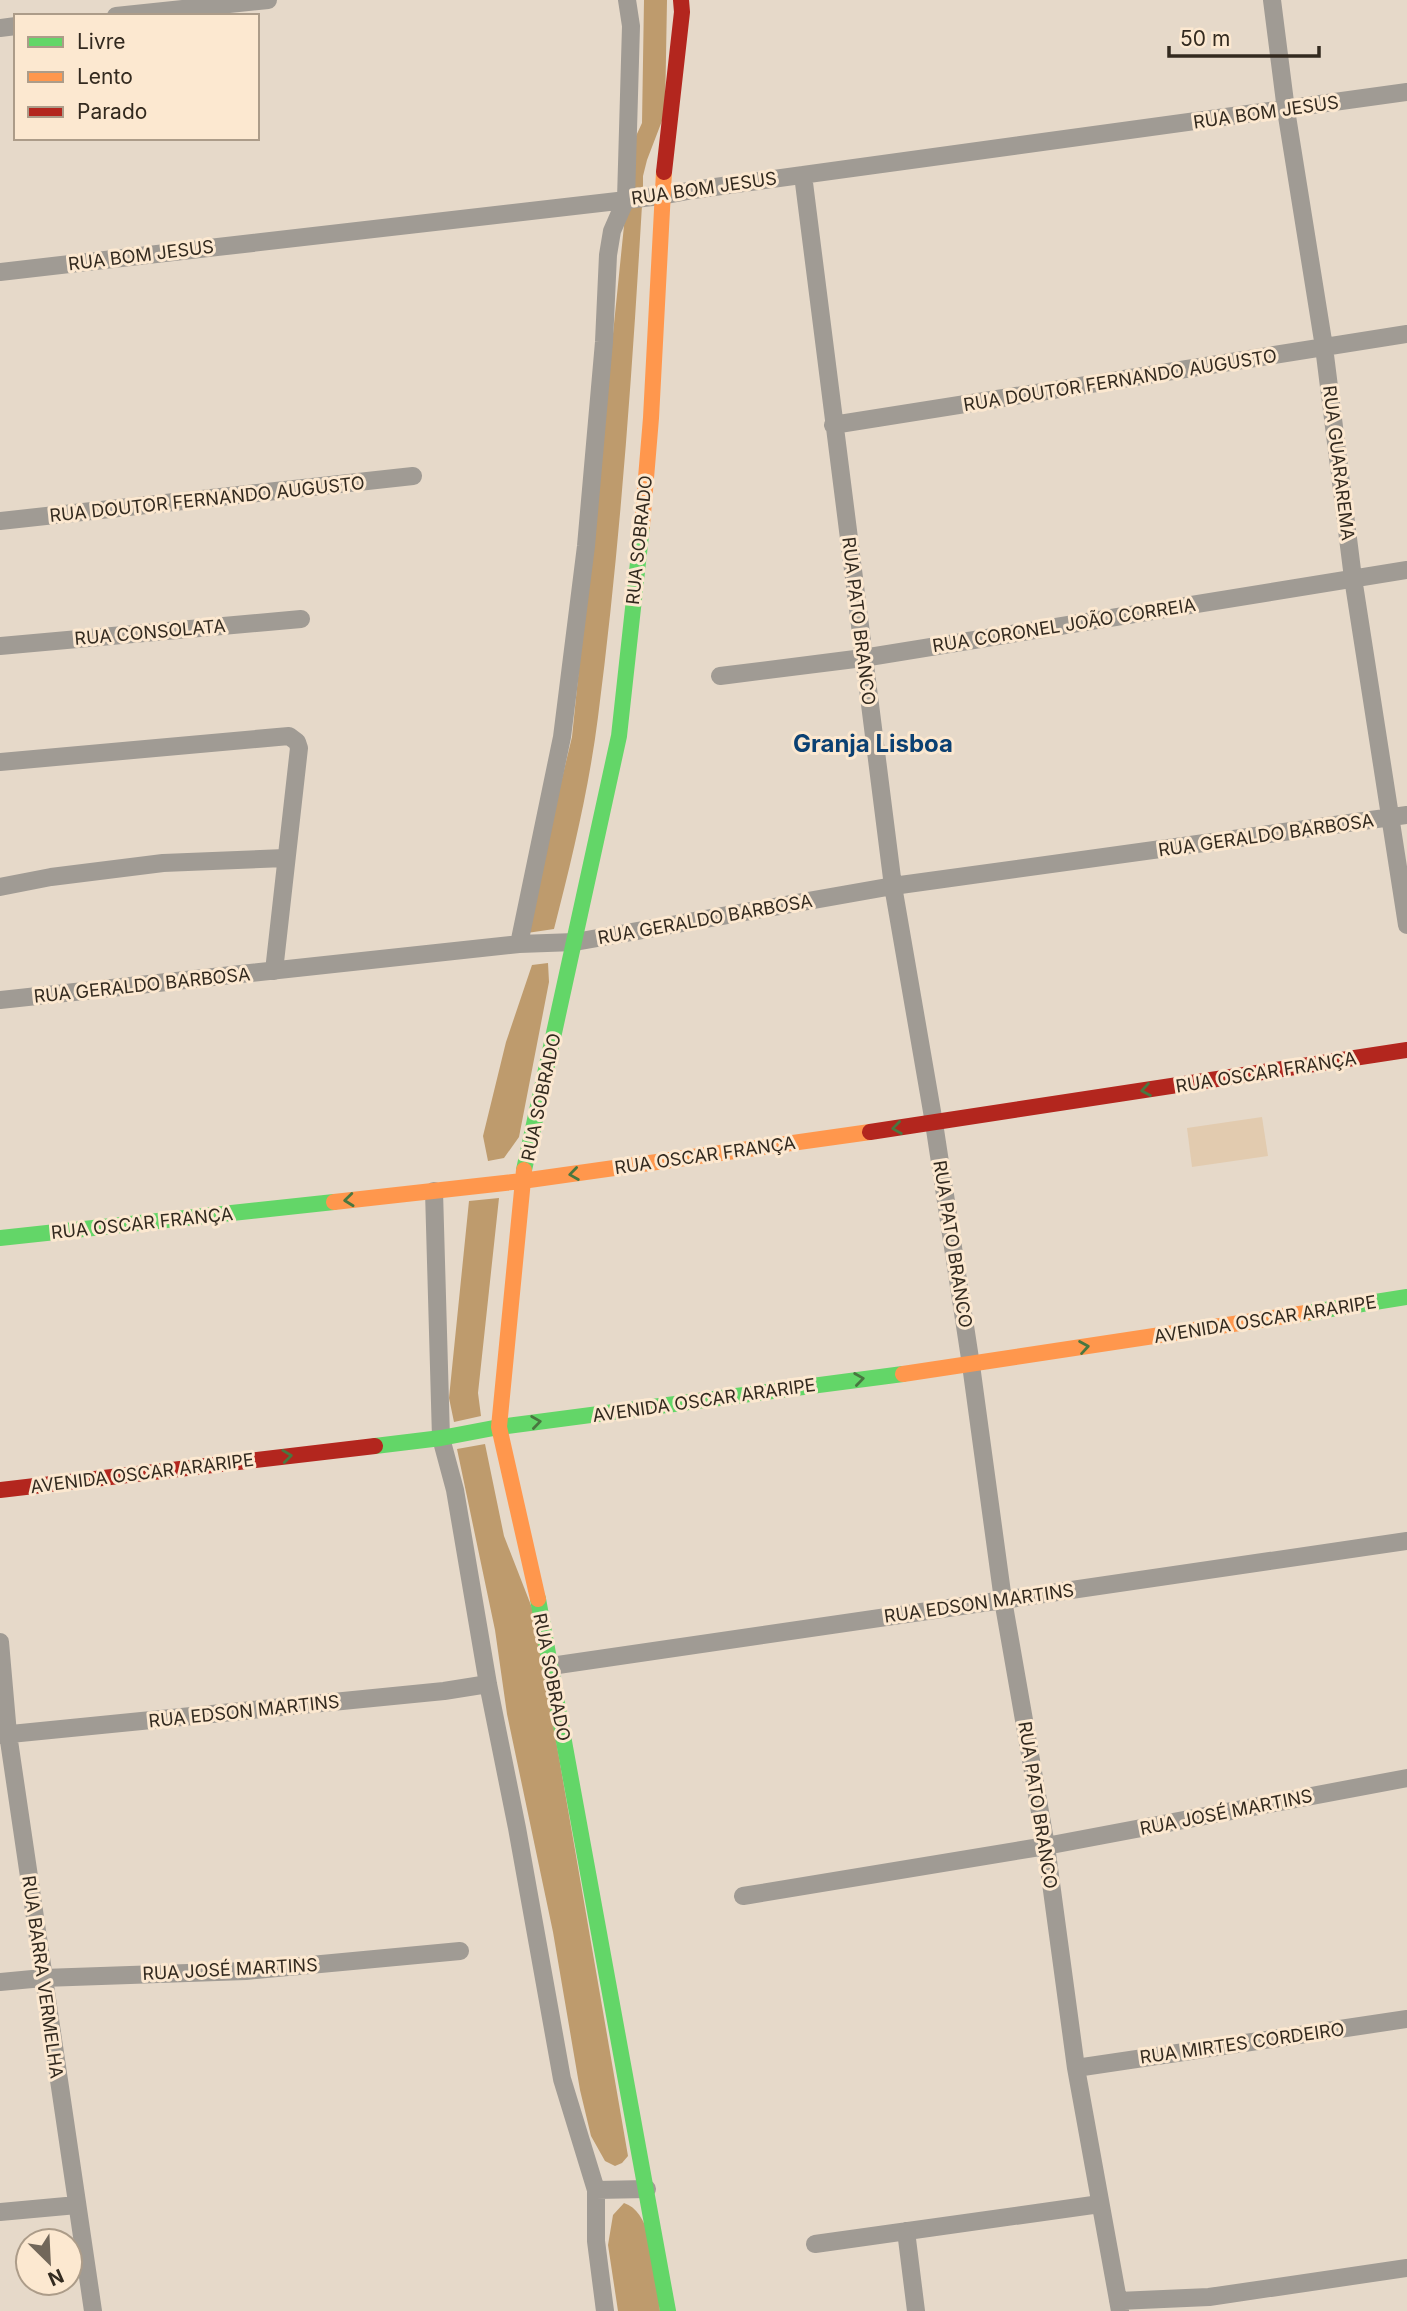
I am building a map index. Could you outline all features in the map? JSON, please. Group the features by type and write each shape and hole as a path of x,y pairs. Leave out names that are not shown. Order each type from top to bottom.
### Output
{"street":[{"path":"135,14 268,0"},
{"path":"520,944 562,737 586,546 604,342 608,255 612,231 626,199 631,26 627,0"},
{"name":"RUA SOBRADO","path":"668,2311 551,1666 529,1554 499,1427 522,1181 619,736 642,526 657,318 661,196 682,12 681,0"},
{"name":"RUA GUARAREMA","path":"1272,0 1286,110 1324,347 1353,578 1399,816 1407,925"},
{"name":"RUA BOM JESUS","path":"0,272 661,196 1407,92"},
{"name":"RUA PATO BRANCO","path":"803,175 893,886 934,1123 1003,1600 1046,1846 1076,2068 1119,2306"},
{"name":"RUA DOUTOR FERNANDO AUGUSTO","path":"833,425 1407,334"},
{"name":"RUA DOUTOR FERNANDO AUGUSTO","path":"0,521 413,476"},
{"name":"RUA CORONEL JOÃO CORREIA","path":"720,676 863,657 1407,570"},
{"name":"RUA CONSOLATA","path":"0,646 301,619"},
{"path":"0,762 289,736 297,742 299,748 274,971"},
{"name":"RUA GERALDO BARBOSA","path":"0,1000 520,944 575,942 893,886 1399,816"},
{"path":"0,887 51,877 163,863 285,858"},
{"name":"RUA OSCAR FRANÇA","path":"0,1238 522,1181 934,1123 1407,1050"},
{"path":"434,1191 441,1438 455,1490 488,1684 562,2079 596,2190 596,2241 605,2311"},
{"name":"AVENIDA OSCAR ARARIPE","path":"0,1490 441,1438 499,1427 971,1365 1407,1297"},
{"name":"RUA EDSON MARTINS","path":"551,1666 1407,1541"},
{"name":"RUA BARRA VERMELHA","path":"0,1642 4,1735 93,2311"},
{"name":"RUA EDSON MARTINS","path":"4,1735 488,1684"},
{"name":"RUA JOSÉ MARTINS","path":"743,1896 1046,1846 1407,1778"},
{"name":"RUA JOSÉ MARTINS","path":"0,1982 246,1971 460,1951"},
{"name":"RUA MIRTES CORDEIRO","path":"1076,2068 1407,2019"},
{"path":"596,2190 647,2189"},
{"path":"815,2244 1100,2204"},
{"path":"0,2212 77,2205"},
{"path":"906,2231 916,2311"},
{"path":"1119,2306 1209,2297 1407,2267"}],"shaded area":[{"path":"644,0 667,0 665,113 647,160 643,187 630,188 636,136 642,123"},
{"path":"642,205 619,525 606,653 590,770 554,929 527,933 530,910 572,737 626,206"},
{"path":"548,963 549,982 519,1137 504,1158 488,1161 483,1136 506,1042 532,965"},
{"path":"1262,1117 1268,1156 1192,1167 1187,1128"},
{"path":"499,1198 478,1393 481,1416 454,1422 449,1398 469,1201"},
{"path":"485,1444 504,1536 534,1613 628,2156 615,2166 605,2161 591,2136 580,2090 553,1932 507,1714 495,1630 457,1449"},
{"path":"624,2203 635,2209 648,2234 660,2311 618,2311 608,2245 613,2215"}],"traffic: fast":[{"path":"524,1170 619,736 642,526"},
{"path":"0,1238 334,1202"},
{"path":"1306,1313 1407,1297"},
{"path":"375,1446 903,1374"},
{"path":"538,1599 668,2311"}],"traffic: slow":[{"path":"642,526 651,418 664,172"},
{"path":"334,1202 522,1181 870,1132"},
{"path":"524,1170 499,1427 538,1599"},
{"path":"903,1374 1306,1313"}],"traffic: jam":[{"path":"664,172 682,12 681,0"},
{"path":"870,1132 1407,1050"},
{"path":"0,1490 375,1446"}],"district":[{"name":"Granja Lisboa","path":"873,743"}]}
